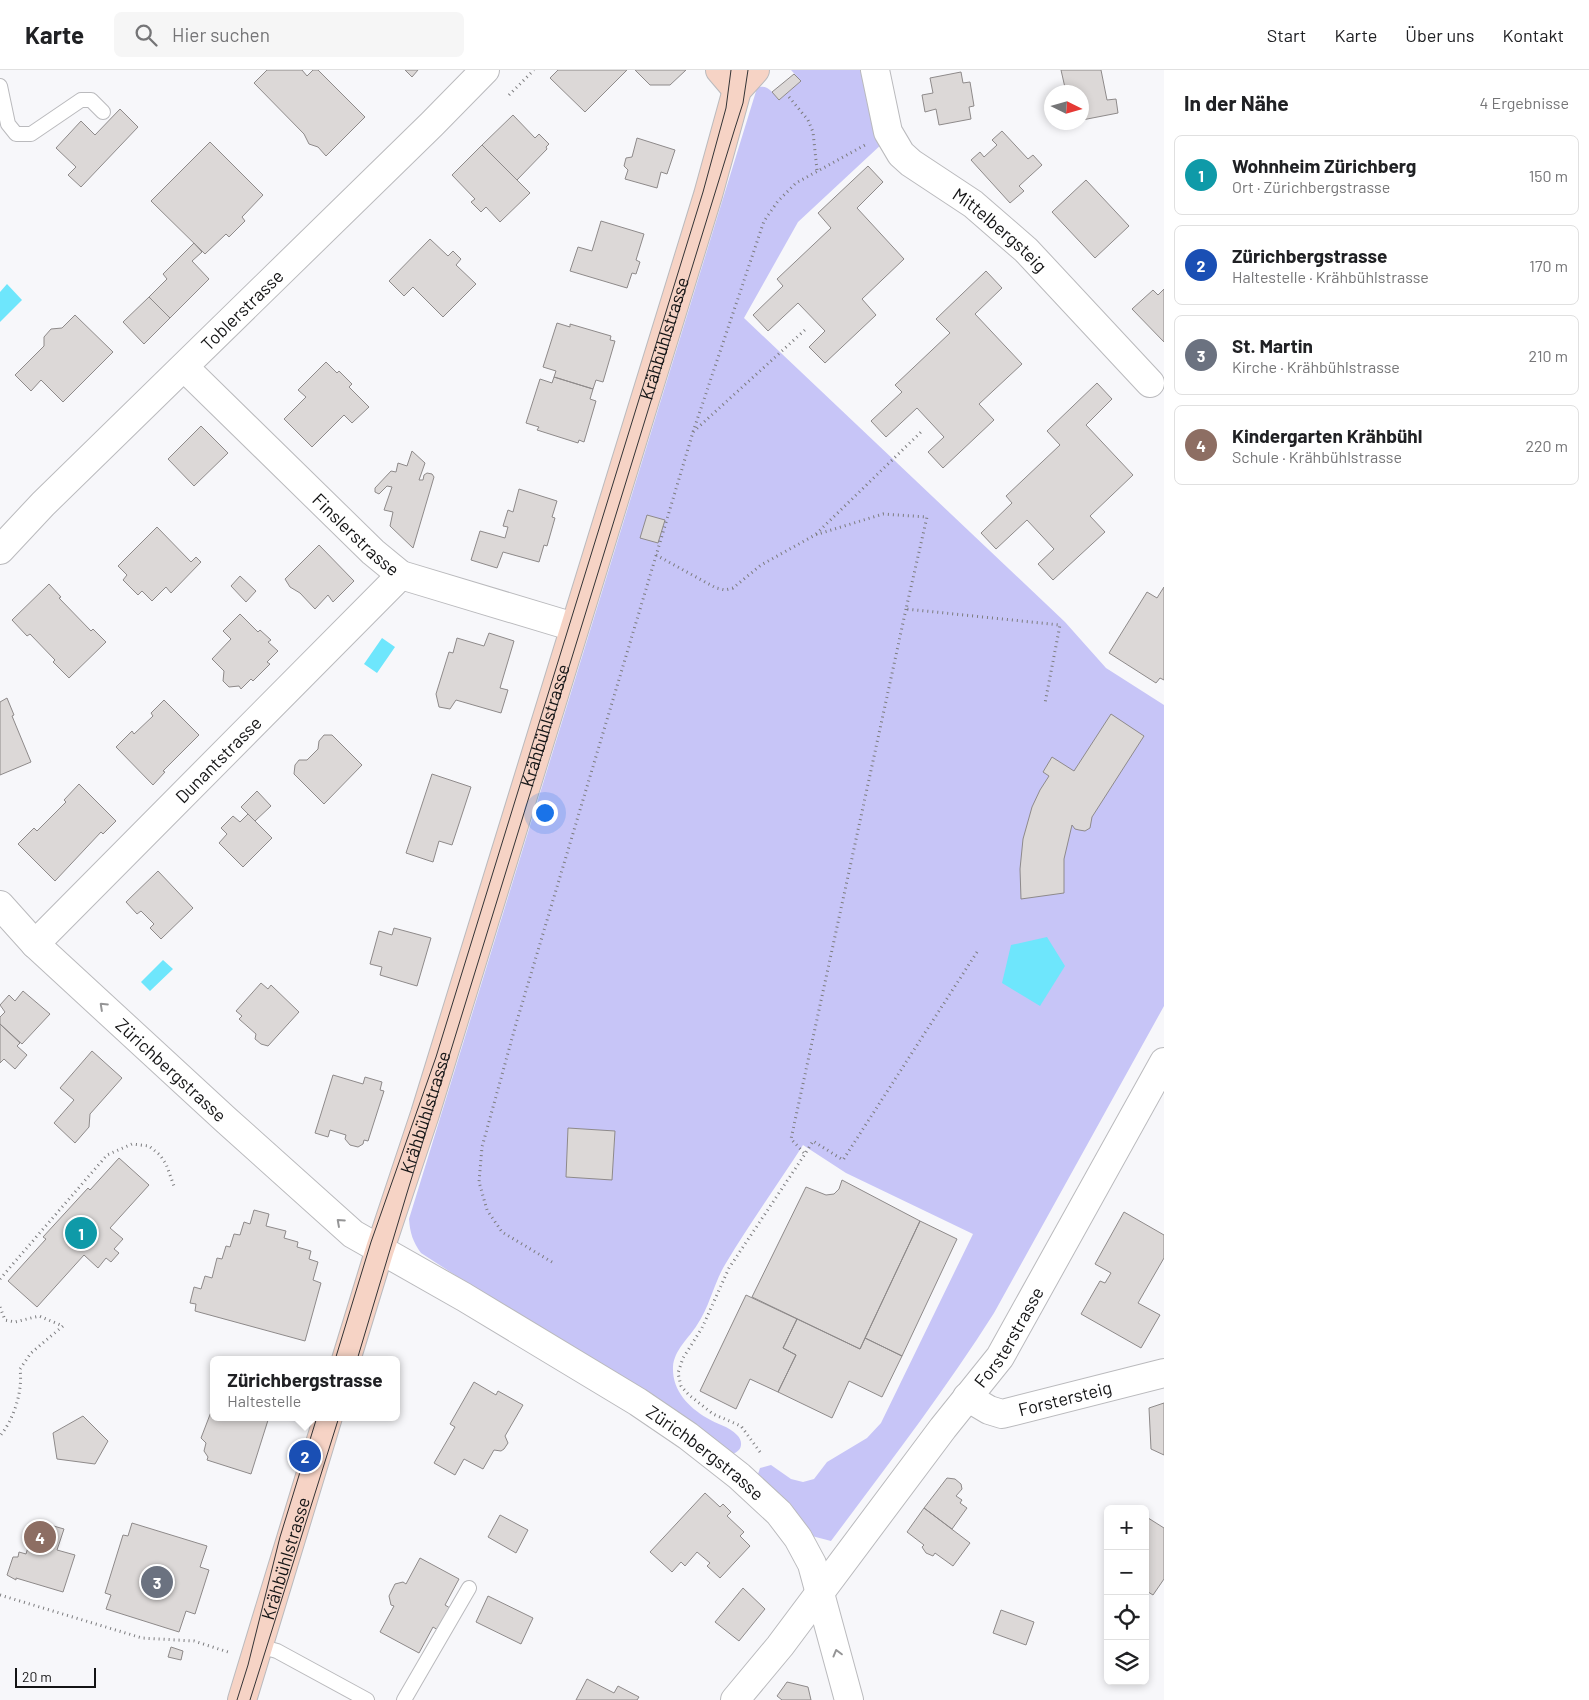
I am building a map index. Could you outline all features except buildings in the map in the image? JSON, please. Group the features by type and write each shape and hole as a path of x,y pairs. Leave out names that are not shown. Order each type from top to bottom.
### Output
{"street":[{"name":"Toblerstrasse","path":"0,550 43,504 485,70"},
{"path":"732,77 755,70"},
{"name":"Mittelbergsteig","path":"875,70 888,132 901,154 911,163 973,204 1026,250 1150,383"},
{"name":"Krähbühlstrasse","path":"347,1356 380,1248 425,1114 708,195 732,77"},
{"name":"Finslerstrasse","path":"184,366 373,552 401,575 574,627"},
{"name":"Dunantstrasse","path":"35,944 401,575"},
{"name":"Zürichbergstrasse","path":"0,905 35,944 353,1234 380,1248 638,1402 688,1436 739,1476 779,1513 804,1548 812,1564 821,1591 849,1700"},
{"name":"Forsterstrasse","path":"735,1700 780,1646 967,1397 1000,1357 1164,1062"},
{"name":"Forstersteig","path":"967,1397 989,1410 1002,1414 1164,1373"},
{"name":"Krähbühlstrasse","path":"242,1700 327,1421"}],"lane":[{"path":"0,86 8,124 16,134 31,134 81,100 91,100 104,112"},
{"path":"404,1700 469,1588"},
{"path":"259,1646 277,1651 367,1700"}],"path":[{"path":"509,95 534,70"},
{"path":"789,97 808,120 813,132 817,170"},
{"path":"552,1262 502,1232 487,1210 479,1182 482,1147 519,1015 693,432 764,220 778,201 796,183 817,170 869,144"},
{"path":"693,432 806,329"},
{"path":"815,535 922,431"},
{"path":"656,555 716,588 725,590 733,588 760,564 815,535 883,514 927,517 792,1139 805,1154"},
{"path":"906,610 1060,625 1045,703"},
{"path":"760,1452 741,1426 713,1414 689,1395 681,1386 678,1374 683,1358 702,1328 729,1268 813,1141 842,1160 977,952"},
{"path":"0,1279 107,1155 132,1144 148,1146 160,1155 166,1164 174,1186"},
{"path":"0,1307 5,1320 16,1322 39,1316 63,1326 32,1352 20,1369 22,1382 9,1426 0,1436"},
{"path":"0,1595 142,1638 194,1641 233,1654"}],"shaded area":[{"path":"791,70 867,70 884,142 798,222 744,318 1065,622 1106,668 1164,705 1164,1006 994,1313 935,1400 831,1541 808,1535 758,1480 760,1468 771,1465 791,1479 803,1482 814,1479 827,1462 867,1438 881,1423 973,1234 846,1173 803,1145 726,1263 701,1318 679,1350 674,1361 673,1375 682,1397 707,1418 730,1429 741,1441 740,1449 731,1454 421,1253 412,1237 409,1219 757,88 767,88 779,100 801,81"},
{"path":"7,284 22,300 0,322 0,292"},
{"path":"382,638 395,647 377,673 364,664"},
{"path":"1047,937 1065,966 1040,1006 1002,983 1011,945"},
{"path":"163,960 173,969 150,991 141,982"}],"tram line":[{"path":"336,1356 371,1242 436,1057 703,192 726,108 731,70"},
{"path":"358,1356 743,103 748,70"},
{"path":"237,1700 248,1665 280,1537 316,1421"},
{"path":"250,1700 338,1421"}],"place":[{"name":"Wohnheim Zürichberg","path":"81,1233"},
{"name":"Zürichbergstrasse","path":"305,1456"},
{"name":"Kindergarten Krähbühl","path":"40,1537"},
{"name":"St. Martin","path":"157,1582"}]}
